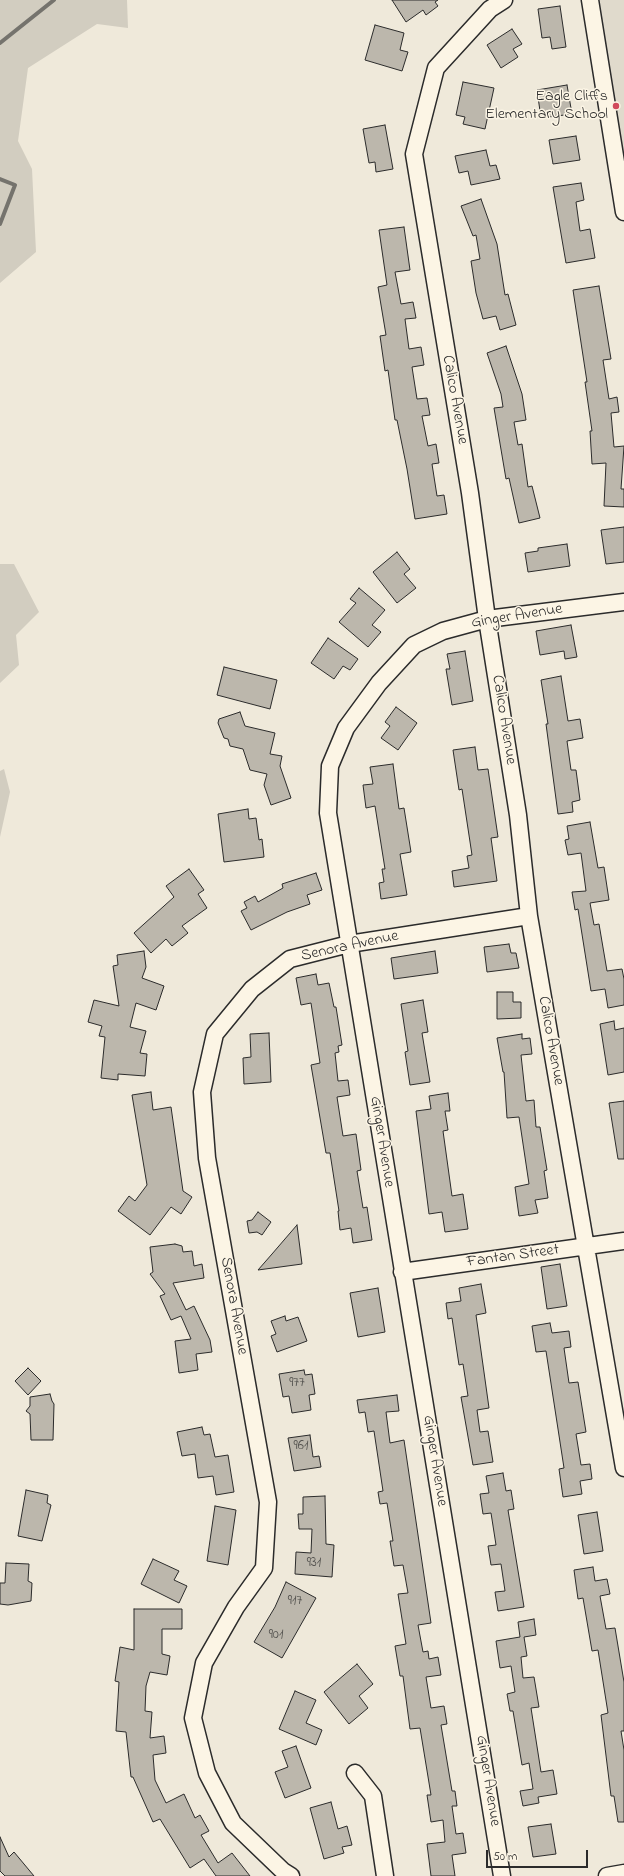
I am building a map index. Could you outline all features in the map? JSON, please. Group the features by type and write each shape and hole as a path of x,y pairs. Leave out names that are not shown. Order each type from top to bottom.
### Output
{"street":[{"name":"Calico Avenue","path":"504,0 490,9 436,68 414,154 470,493 486,619 518,815 530,916 624,1468"},
{"path":"590,0 624,212"},
{"name":"Ginger Avenue","path":"502,1876 328,813 330,766 346,728 379,683 414,645 443,631 486,619 624,602"},
{"name":"Senora Avenue","path":"291,1876 283,1871 233,1823 207,1773 193,1718 204,1663 236,1606 264,1568 268,1502 207,1158 202,1092 215,1034 252,989 290,960 349,944 530,916"},
{"name":"Fantan Street","path":"402,1272 587,1247 624,1240"},
{"path":"354,1773 373,1796 385,1876"},
{"path":"607,1876 624,1873"}],"shaded area":[{"path":"0,0 127,0 128,28 97,24 28,68 18,141 32,169 36,252 0,283"},
{"name":"Eagle Cliffs Elementary School","path":"590,0 624,0 624,213"},
{"path":"0,564 14,564 39,612 16,635 19,665 0,683"},
{"path":"4,769 10,792 0,837 0,771"}],"building":[{"path":"392,0 438,0 435,2 438,6 426,15 423,10 406,22"},
{"path":"560,6 566,47 552,49 550,37 542,38 538,9"},
{"path":"375,25 404,33 400,50 408,52 402,71 365,60"},
{"path":"512,29 522,44 513,49 518,57 501,68 487,45"},
{"path":"463,82 494,88 485,129 463,124 465,117 456,115"},
{"path":"567,85 572,114 541,118 537,90"},
{"path":"385,125 393,169 376,172 375,162 369,163 363,129"},
{"path":"576,136 580,160 553,164 549,140"},
{"path":"486,150 490,166 496,165 500,179 471,185 468,171 459,173 455,156"},
{"path":"581,183 584,200 576,202 580,231 590,229 595,258 566,263 553,187"},
{"path":"481,199 497,244 505,295 508,294 516,325 500,330 496,316 483,319 476,293 471,261 480,259 476,235 473,236 461,206"},
{"path":"404,227 410,270 395,272 401,304 413,302 416,318 405,319 409,349 421,347 424,365 412,367 417,399 427,398 430,415 422,416 428,446 436,444 439,463 432,464 437,496 444,495 447,514 415,519 407,469 397,420 395,420 388,370 385,371 380,336 386,335 378,287 387,285 379,230"},
{"path":"599,286 611,359 603,360 609,399 617,397 619,412 611,413 614,447 624,446 621,489 624,489 624,507 604,506 606,463 592,464 590,431 592,431 585,382 587,382 573,290"},
{"path":"506,346 522,394 526,420 514,422 518,445 522,444 528,487 532,486 540,518 519,523 509,478 506,479 494,408 503,407 501,394 487,353"},
{"path":"624,527 624,562 606,564 601,530"},
{"path":"567,544 570,566 528,572 525,553 538,551 538,548"},
{"path":"397,552 410,569 404,574 416,588 397,603 373,572"},
{"path":"359,588 385,610 372,625 381,632 368,647 339,622 356,603 350,599"},
{"path":"571,625 577,657 565,659 564,651 540,655 536,631"},
{"path":"328,638 358,659 350,670 343,666 334,679 311,663"},
{"path":"465,651 473,701 452,705 446,669 450,669 447,654"},
{"path":"224,667 277,680 270,709 217,695"},
{"path":"561,676 568,721 580,719 583,738 567,741 571,770 576,770 580,800 572,802 573,812 558,814 546,724 548,724 541,680"},
{"path":"396,707 417,723 398,750 381,738 390,726 385,722"},
{"path":"240,712 245,726 275,733 270,754 282,756 280,766 291,798 271,805 264,785 267,774 250,770 243,749 230,746 228,739 224,738 218,723 219,719"},
{"path":"475,747 478,770 488,769 498,837 491,838 497,881 454,887 452,871 469,868 467,856 472,855 462,789 459,790 453,750"},
{"path":"393,764 399,809 404,808 411,852 400,854 407,895 381,899 379,883 384,882 382,869 385,869 375,806 366,808 363,785 373,784 370,767"},
{"path":"248,809 249,819 256,818 259,840 262,839 264,857 224,862 218,814"},
{"path":"590,822 598,868 604,867 609,900 590,903 594,925 599,924 607,971 622,969 624,979 624,1005 608,1008 605,989 591,991 578,909 575,910 572,892 586,891 581,853 568,855 565,840 569,839 567,826"},
{"path":"189,869 204,890 198,894 207,908 182,926 188,933 172,946 166,939 151,953 134,933 174,897 166,886"},
{"path":"316,873 322,890 307,895 310,904 287,912 251,930 241,911 247,908 244,902 255,896 258,902 283,888 282,884"},
{"path":"509,944 511,953 516,953 519,968 487,972 484,947"},
{"path":"144,951 146,967 142,978 164,986 156,1010 136,1003 130,1027 146,1031 140,1053 147,1054 145,1076 118,1074 118,1080 101,1078 105,1037 99,1036 102,1026 88,1022 94,1000 119,1006 113,966 118,965 117,955"},
{"path":"435,951 438,973 394,979 391,958"},
{"path":"316,974 318,985 329,983 334,1007 336,1007 342,1045 338,1046 339,1052 335,1053 338,1081 348,1080 350,1095 337,1097 343,1136 356,1134 361,1170 357,1171 363,1208 367,1207 372,1240 353,1243 351,1228 340,1230 339,1211 330,1153 326,1153 311,1065 320,1063 311,1003 301,1005 296,978"},
{"path":"497,992 513,992 513,1002 521,1002 521,1018 497,1019"},
{"path":"423,1000 428,1032 422,1033 430,1082 410,1085 405,1052 408,1051 401,1004"},
{"path":"614,1021 615,1030 624,1028 624,1072 608,1075 600,1024"},
{"path":"269,1033 271,1082 244,1084 243,1058 251,1057 250,1034"},
{"path":"522,1034 522,1039 530,1038 532,1054 521,1055 526,1101 534,1100 536,1127 540,1127 547,1170 544,1171 548,1198 535,1200 538,1213 519,1216 515,1187 529,1184 519,1117 507,1118 504,1072 497,1038"},
{"path":"151,1092 153,1110 171,1107 183,1191 192,1197 181,1214 171,1207 150,1235 118,1211 129,1196 135,1201 147,1185 132,1095"},
{"path":"448,1093 450,1111 445,1111 448,1130 443,1131 452,1196 463,1194 468,1229 445,1232 442,1212 429,1214 416,1111 431,1109 429,1096"},
{"path":"624,1101 624,1159 618,1159 609,1103"},
{"path":"258,1212 271,1222 262,1235 257,1232 249,1233 247,1221 252,1220"},
{"path":"297,1225 302,1264 258,1270 272,1254"},
{"path":"175,1244 182,1246 183,1252 192,1251 194,1266 202,1264 204,1278 173,1283 186,1310 194,1306 210,1340 212,1352 196,1354 198,1370 179,1373 175,1341 191,1339 181,1316 171,1320 160,1296 165,1294 150,1274 153,1272 150,1247"},
{"path":"560,1264 567,1306 547,1309 541,1267"},
{"path":"481,1284 486,1313 476,1315 489,1408 477,1410 480,1432 488,1431 493,1462 473,1465 461,1397 468,1396 463,1364 459,1365 452,1318 448,1319 446,1303 461,1301 459,1288"},
{"path":"378,1288 385,1332 358,1337 350,1293"},
{"path":"285,1316 286,1321 298,1317 307,1341 277,1352 271,1336 276,1334 271,1321"},
{"path":"550,1323 552,1333 569,1331 571,1347 564,1348 569,1383 578,1382 586,1432 576,1434 581,1465 590,1464 592,1479 580,1481 582,1494 563,1497 559,1469 564,1468 546,1351 536,1352 532,1326"},
{"path":"28,1368 41,1381 28,1395 15,1381"},
{"path":"304,1370 305,1375 312,1374 315,1394 309,1395 311,1410 292,1413 289,1396 283,1397 279,1374"},
{"path":"50,1394 54,1404 53,1440 31,1440 30,1414 26,1411 30,1406 30,1397"},
{"path":"397,1395 399,1411 386,1412 390,1443 404,1440 431,1623 418,1625 423,1652 428,1651 429,1659 438,1657 441,1675 426,1677 431,1708 444,1706 447,1724 441,1725 452,1791 455,1791 457,1806 452,1806 456,1834 463,1833 466,1853 452,1855 455,1876 431,1876 427,1844 445,1842 443,1820 431,1822 427,1795 431,1795 420,1728 410,1729 403,1676 400,1676 395,1646 406,1644 398,1594 408,1593 403,1565 394,1566 390,1541 393,1541 387,1503 380,1504 378,1492 383,1491 374,1431 368,1432 365,1412 359,1413 357,1400"},
{"path":"202,1427 204,1435 210,1434 215,1457 228,1455 234,1492 216,1495 213,1476 198,1478 195,1454 182,1456 177,1432"},
{"path":"310,1435 313,1457 319,1456 321,1467 294,1471 288,1438"},
{"path":"503,1473 506,1491 511,1490 514,1509 508,1510 524,1607 498,1611 495,1592 505,1591 501,1564 491,1565 488,1546 496,1545 491,1513 483,1514 480,1494 489,1493 486,1476"},
{"path":"26,1490 48,1495 47,1503 51,1505 42,1541 18,1536"},
{"path":"325,1496 326,1544 334,1545 332,1577 295,1574 296,1552 311,1553 312,1529 299,1529 298,1514 303,1514 303,1497"},
{"path":"215,1506 236,1510 228,1565 207,1561"},
{"path":"597,1512 603,1551 584,1554 578,1515"},
{"path":"153,1559 179,1571 174,1580 187,1586 179,1603 141,1584"},
{"path":"6,1563 29,1564 28,1581 32,1583 31,1601 8,1605 0,1604 0,1583 5,1583"},
{"path":"593,1567 595,1581 607,1579 610,1594 600,1596 606,1629 615,1628 624,1682 624,1731 621,1731 624,1750 624,1822 618,1822 614,1796 611,1796 601,1715 608,1713 598,1650 592,1651 583,1598 578,1599 574,1570"},
{"path":"286,1582 316,1598 282,1658 254,1642 275,1607"},
{"path":"134,1609 182,1609 182,1629 162,1629 162,1654 170,1656 167,1675 150,1672 146,1686 145,1711 152,1712 150,1738 164,1736 166,1753 153,1755 155,1780 166,1803 184,1794 195,1818 200,1815 209,1831 201,1835 218,1863 232,1853 250,1876 216,1876 204,1859 190,1868 160,1819 153,1822 133,1777 131,1777 126,1732 116,1731 119,1682 115,1681 120,1647 134,1650"},
{"path":"534,1619 536,1635 524,1637 527,1656 521,1657 523,1678 534,1677 539,1707 531,1708 541,1772 553,1770 557,1794 538,1797 539,1803 523,1806 520,1791 533,1789 529,1763 522,1765 513,1711 510,1711 507,1694 515,1692 511,1666 500,1668 496,1641 520,1637 518,1622"},
{"path":"357,1664 373,1684 359,1696 368,1708 349,1724 324,1692"},
{"path":"295,1691 316,1700 306,1723 322,1730 316,1745 279,1729"},
{"path":"296,1746 311,1788 285,1798 275,1772 288,1767 282,1751"},
{"path":"331,1802 338,1829 347,1826 352,1845 342,1847 344,1853 324,1859 310,1808"},
{"path":"551,1824 556,1854 533,1857 528,1827"},
{"path":"0,1837 9,1857 14,1852 34,1876 5,1876 0,1871"}],"waterway":[{"path":"0,43 54,0"},
{"path":"0,179 15,185 0,224"}],"place":[{"name":"Eagle Cliffs Elementary School","path":"616,106"}]}
